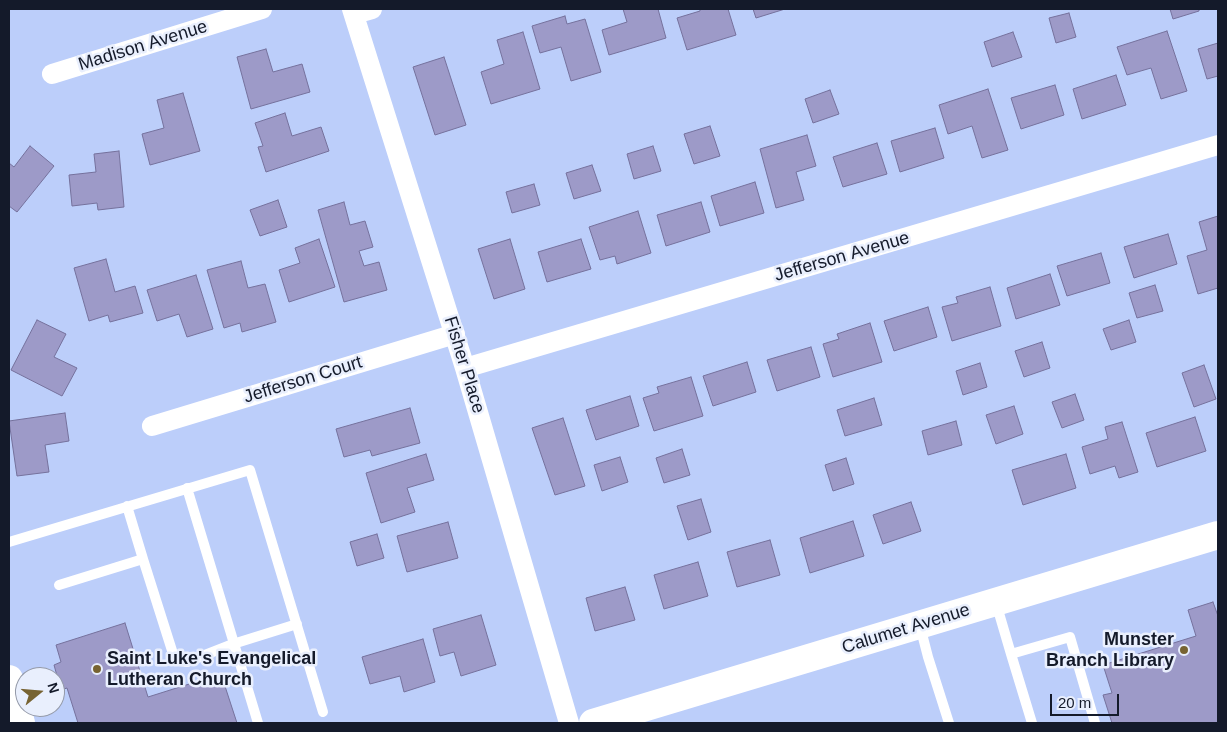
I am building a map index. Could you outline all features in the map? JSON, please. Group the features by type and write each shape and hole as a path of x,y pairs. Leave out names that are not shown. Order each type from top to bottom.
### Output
{"main road":[{"name":"Calumet Avenue","path":"593,723 1218,535"},
{"path":"9,679 21,723"}],"street":[{"name":"Madison Avenue","path":"52,74 262,9"},
{"name":"Fisher Place","path":"359,11 570,723"},
{"name":"Jefferson Avenue","path":"465,368 1218,145"},
{"name":"Jefferson Court","path":"152,426 455,334"}],"lane":[{"path":"9,542 250,470 323,712"},
{"path":"188,488 258,723"},
{"path":"128,506 175,660 187,662 233,644 297,624"},
{"path":"59,586 143,559"},
{"path":"995,602 1032,723"},
{"path":"919,625 949,723"},
{"path":"1011,654 1070,637 1095,723"}],"building":[{"path":"623,9 658,9 666,38 609,55 602,30 627,22"},
{"path":"700,9 728,9 736,35 687,50 677,18 700,11"},
{"path":"753,9 785,9 756,18"},
{"path":"1170,9 1199,9 1199,11 1173,19"},
{"path":"1069,13 1076,37 1056,43 1049,18"},
{"path":"565,16 567,24 585,19 601,72 571,81 561,47 540,53 532,26"},
{"path":"1167,31 1187,91 1161,99 1151,68 1127,75 1117,47"},
{"path":"523,32 540,89 491,104 481,72 504,64 497,40"},
{"path":"1013,32 1022,57 992,67 984,42"},
{"path":"1218,43 1218,76 1207,79 1198,49"},
{"path":"266,49 273,72 302,64 310,92 251,109 237,57"},
{"path":"444,57 466,125 435,135 413,67"},
{"path":"1116,75 1126,105 1082,119 1073,89"},
{"path":"1055,85 1064,115 1021,129 1011,98"},
{"path":"988,89 1008,150 982,158 972,126 948,134 939,105"},
{"path":"830,90 839,114 813,123 805,99"},
{"path":"183,93 200,151 150,165 142,134 164,128 157,100"},
{"path":"285,113 292,136 321,127 329,151 266,172 258,147 263,146 255,123"},
{"path":"710,126 720,156 694,164 684,134"},
{"path":"935,128 944,158 900,172 891,141"},
{"path":"807,135 816,166 796,172 804,200 776,208 760,149"},
{"path":"877,143 887,174 843,187 833,157"},
{"path":"30,146 54,166 17,212 9,206 9,163 14,167"},
{"path":"653,146 661,171 634,179 627,154"},
{"path":"119,151 124,207 98,210 97,203 72,206 69,175 96,172 94,154"},
{"path":"592,165 601,191 574,199 566,173"},
{"path":"755,182 764,213 720,226 711,196"},
{"path":"534,184 540,205 512,213 506,192"},
{"path":"278,200 287,227 260,236 250,210"},
{"path":"344,202 350,225 365,221 373,247 359,251 364,266 379,262 387,290 344,302 318,210"},
{"path":"701,202 710,232 666,246 657,215"},
{"path":"638,211 651,253 617,264 615,256 600,260 589,227"},
{"path":"1218,216 1218,288 1198,294 1187,256 1207,250 1199,222"},
{"path":"1168,234 1177,264 1134,278 1124,247"},
{"path":"319,239 335,287 289,302 279,270 300,263 295,248"},
{"path":"510,239 525,289 494,299 478,249"},
{"path":"581,239 591,269 547,282 538,252"},
{"path":"1101,253 1110,283 1067,296 1057,266"},
{"path":"106,259 115,292 135,286 143,313 110,322 108,315 89,321 74,268"},
{"path":"241,261 248,288 265,284 276,322 242,332 240,323 224,328 207,270"},
{"path":"1050,274 1060,305 1016,319 1007,288"},
{"path":"196,275 213,329 187,337 179,314 157,321 147,290"},
{"path":"1155,285 1163,311 1137,318 1129,293"},
{"path":"990,287 1001,326 952,341 942,307 958,303 956,297"},
{"path":"928,307 937,337 894,351 884,321"},
{"path":"37,320 66,334 54,357 77,368 62,396 11,370"},
{"path":"1129,320 1136,342 1111,350 1103,329"},
{"path":"870,323 882,362 833,377 823,344 839,339 837,334"},
{"path":"1042,342 1050,368 1024,377 1015,351"},
{"path":"811,347 820,377 777,391 767,360"},
{"path":"747,362 756,392 713,406 703,376"},
{"path":"980,363 987,387 963,395 956,371"},
{"path":"1204,365 1216,399 1194,407 1182,373"},
{"path":"691,377 703,416 654,431 643,398 659,393 657,387"},
{"path":"1075,394 1084,420 1062,428 1052,402"},
{"path":"630,396 639,426 596,440 586,410"},
{"path":"874,398 882,425 845,436 837,410"},
{"path":"1014,406 1023,434 996,444 986,415"},
{"path":"410,408 420,443 372,456 370,450 344,457 336,429"},
{"path":"65,413 69,441 45,445 49,472 17,476 9,421"},
{"path":"1195,417 1206,451 1157,467 1146,433"},
{"path":"563,418 585,486 555,495 532,428"},
{"path":"956,421 962,445 928,455 922,431"},
{"path":"1122,422 1138,472 1119,478 1115,466 1090,474 1082,447 1108,439 1105,427"},
{"path":"682,449 690,475 664,483 656,458"},
{"path":"426,454 434,480 407,488 415,512 381,523 366,473"},
{"path":"1066,454 1076,488 1023,505 1012,470"},
{"path":"620,457 628,482 602,491 594,465"},
{"path":"846,458 854,484 833,491 825,465"},
{"path":"701,499 711,532 688,540 677,506"},
{"path":"911,502 921,531 883,544 873,515"},
{"path":"853,521 864,556 810,573 800,538"},
{"path":"448,522 458,558 407,572 397,536"},
{"path":"377,534 384,558 357,566 350,542"},
{"path":"770,540 780,575 737,587 727,552"},
{"path":"698,562 708,596 664,609 654,575"},
{"path":"625,587 635,620 595,631 586,598"},
{"name":"Munster Branch Library","path":"1213,602 1218,616 1218,723 1112,723 1103,695 1112,693 1103,665 1196,636 1188,610"},
{"path":"481,615 496,665 461,676 454,652 440,656 433,629"},
{"name":"Saint Luke's Evangelical Lutheran Church","path":"125,623 148,697 221,674 237,723 78,723 67,688 65,689 65,667 55,667 54,665 61,662 56,645"},
{"path":"423,639 435,682 404,692 400,676 370,684 362,657"}],"place":[{"name":"Munster Branch Library","path":"1184,650"},
{"name":"Saint Luke's Evangelical Lutheran Church","path":"97,669"}]}
